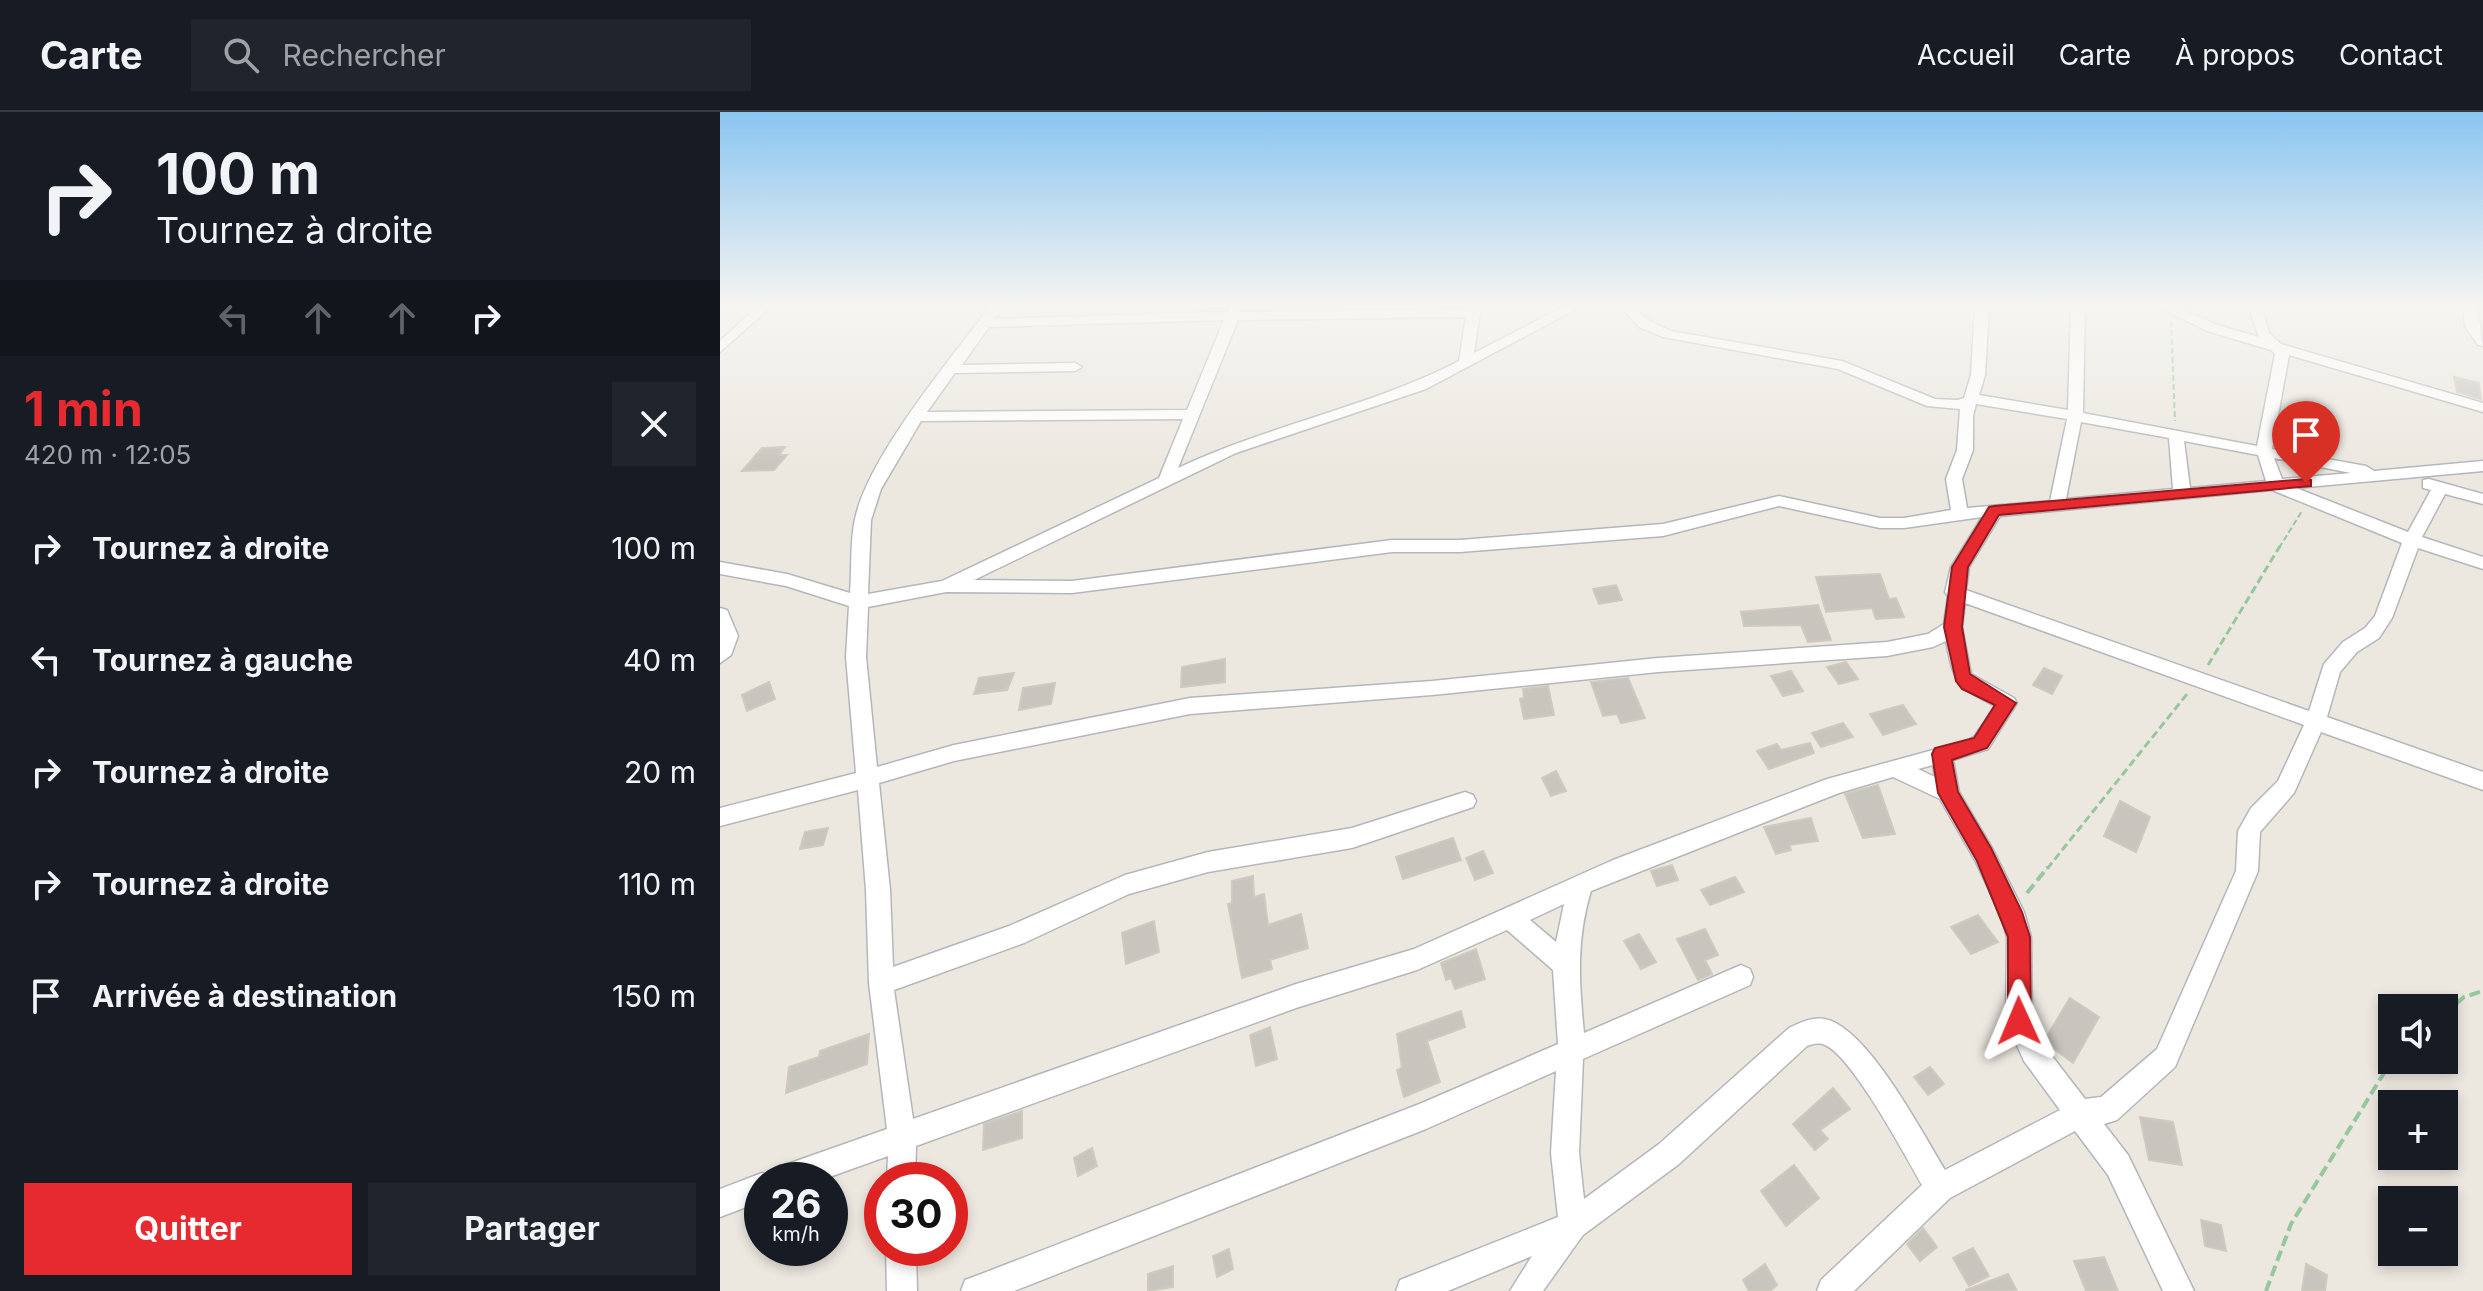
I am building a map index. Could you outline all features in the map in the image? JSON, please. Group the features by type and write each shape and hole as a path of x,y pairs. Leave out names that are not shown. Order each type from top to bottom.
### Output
{"street":[{"path":"901,1162 902,1136 881,983 878,890 856,657 863,520 873,489 916,417 958,360"},
{"path":"1165,482 1214,360"},
{"path":"946,586 1248,442 1322,421 1421,386 1470,360"},
{"path":"1814,360 1842,365 1932,403 1960,405 1972,399 2075,415 2393,475 2483,499"},
{"path":"1960,514 1954,479 1965,450 1965,416 1972,399 1979,360"},
{"path":"2057,505 2075,415 2076,360"},
{"path":"2283,360 2264,451 2276,486 2412,540 2483,563"},
{"path":"2327,360 2483,408"},
{"path":"951,369 1075,367"},
{"path":"916,417 1190,414"},
{"path":"2176,435 2182,494"},
{"path":"720,568 787,580 858,602 946,586 1072,587 1392,546 1460,546 1653,531 1779,501 1880,523 1904,523 1960,514 2483,466"},
{"path":"1832,1291 1940,1188 2081,1113 2107,1110 2166,1058 2247,871 2249,831 2259,815 2286,787 2316,721 2331,669 2350,647 2372,633 2383,618 2412,540 2441,487"},
{"path":"831,1162 1296,996 1417,959 1582,884 1835,785 1970,749 1981,743 2007,703 1969,684 1962,676 1953,627 1954,592 1960,567 1994,511"},
{"path":"1954,592 2483,781"},
{"path":"720,615 730,629 730,643 720,656"},
{"path":"720,817 954,753 1190,706 1432,688 1658,665 1887,649 1933,640 1953,627"},
{"path":"1942,754 1948,793 2012,912 2019,937 2019,1021 2033,1052 2118,1165 2179,1291"},
{"path":"1897,769 1948,793"},
{"path":"881,983 1015,935 1125,885 1208,862 1352,838 1465,801"},
{"path":"1525,1291 1573,1225 1565,1153 1570,1053 1565,965 1572,915 1582,884"},
{"path":"1509,917 1565,965"},
{"path":"976,1291 1412,1121 1741,977"},
{"path":"1411,1291 1573,1225 1669,1154 1798,1037 1814,1031 1831,1032 1854,1051 1940,1188"},
{"path":"720,1203 744,1194"},
{"path":"901,1266 902,1291"}],"path":[{"path":"2170,360 2176,435"},
{"path":"2012,912 2200,679 2309,499"},
{"path":"2458,1002 2483,991"},
{"path":"2266,1291 2291,1224 2383,1074"}],"building":[{"path":"2454,377 2479,383 2481,399 2457,392"},
{"path":"785,447 779,455 787,455 774,470 742,471 762,448"},
{"path":"1880,574 1889,599 1896,598 1904,617 1876,619 1872,608 1826,612 1816,577"},
{"path":"1616,585 1622,600 1599,604 1593,589"},
{"path":"1818,605 1831,640 1808,642 1801,625 1744,626 1741,612"},
{"path":"1225,659 1225,682 1181,687 1182,667"},
{"path":"1846,662 1858,679 1839,684 1827,667"},
{"path":"2044,668 2062,676 2052,694 2033,685"},
{"path":"1791,671 1803,691 1783,696 1771,676"},
{"path":"1014,673 1007,690 974,694 979,678"},
{"path":"1628,678 1645,718 1621,723 1617,714 1603,716 1591,682"},
{"path":"769,682 775,699 747,711 742,695"},
{"path":"1055,683 1051,704 1019,710 1023,688"},
{"path":"1548,686 1554,715 1524,719 1520,699 1524,698 1523,689"},
{"path":"1903,705 1916,724 1883,735 1870,714"},
{"path":"1843,723 1853,737 1821,747 1812,733"},
{"path":"1810,743 1814,753 1769,769 1757,751 1777,744 1781,750"},
{"path":"1556,771 1566,791 1551,796 1542,778"},
{"path":"1878,785 1895,834 1863,838 1845,794"},
{"path":"2120,801 2150,817 2136,852 2104,836"},
{"path":"1811,818 1818,841 1789,845 1791,850 1776,854 1764,827"},
{"path":"828,828 823,845 800,849 805,832"},
{"path":"1453,838 1461,860 1403,879 1396,857"},
{"path":"1483,851 1493,873 1475,880 1466,858"},
{"path":"1672,865 1678,880 1657,886 1651,871"},
{"path":"1253,876 1254,897 1264,894 1268,925 1301,914 1308,948 1270,960 1272,969 1242,978 1228,904 1232,903 1232,881"},
{"path":"1735,877 1744,892 1710,905 1701,890"},
{"path":"1978,915 1998,942 1971,954 1951,927"},
{"path":"1154,921 1159,952 1126,964 1122,933"},
{"path":"1705,929 1718,955 1705,960 1712,974 1698,980 1677,939"},
{"path":"1639,934 1656,962 1641,969 1624,941"},
{"path":"1476,949 1485,979 1455,989 1451,978 1446,980 1441,963"},
{"path":"2070,998 2099,1017 2073,1063 2044,1041"},
{"path":"1461,1011 1465,1027 1427,1041 1440,1082 1404,1097 1397,1070 1402,1068 1397,1034"},
{"path":"1270,1027 1277,1059 1256,1066 1250,1035"},
{"path":"869,1034 867,1064 786,1093 789,1067 819,1057 820,1051"},
{"path":"1930,1067 1944,1084 1928,1095 1914,1077"},
{"path":"1833,1088 1850,1109 1820,1130 1828,1139 1815,1150 1793,1124"},
{"path":"1022,1111 1022,1138 983,1150 984,1124"},
{"path":"2140,1117 2173,1122 2182,1165 2149,1160"},
{"path":"1092,1148 1097,1166 1078,1176 1074,1158"},
{"path":"1794,1165 1819,1198 1786,1226 1761,1191"},
{"path":"2201,1220 2221,1225 2226,1251 2205,1246"},
{"path":"1923,1228 1937,1247 1920,1261 1907,1244"},
{"path":"1973,1248 1989,1276 1969,1286 1953,1258"},
{"path":"1229,1249 1233,1269 1217,1277 1213,1256"},
{"path":"2104,1257 2118,1291 2086,1291 2074,1261"},
{"path":"1765,1264 1777,1285 1770,1291 1749,1291 1743,1280"},
{"path":"2306,1264 2327,1275 2325,1291 2302,1291"},
{"path":"1173,1266 1173,1287 1148,1291 1148,1274"},
{"path":"2008,1274 2017,1291 1966,1291 1966,1290"}],"route":[{"path":"2019,1021 2019,937 2012,912 1948,793 1942,754 1970,749 1981,743 2007,703 1969,684 1962,676 1953,627 1954,592 1960,567 1994,511 2306,483"}]}
